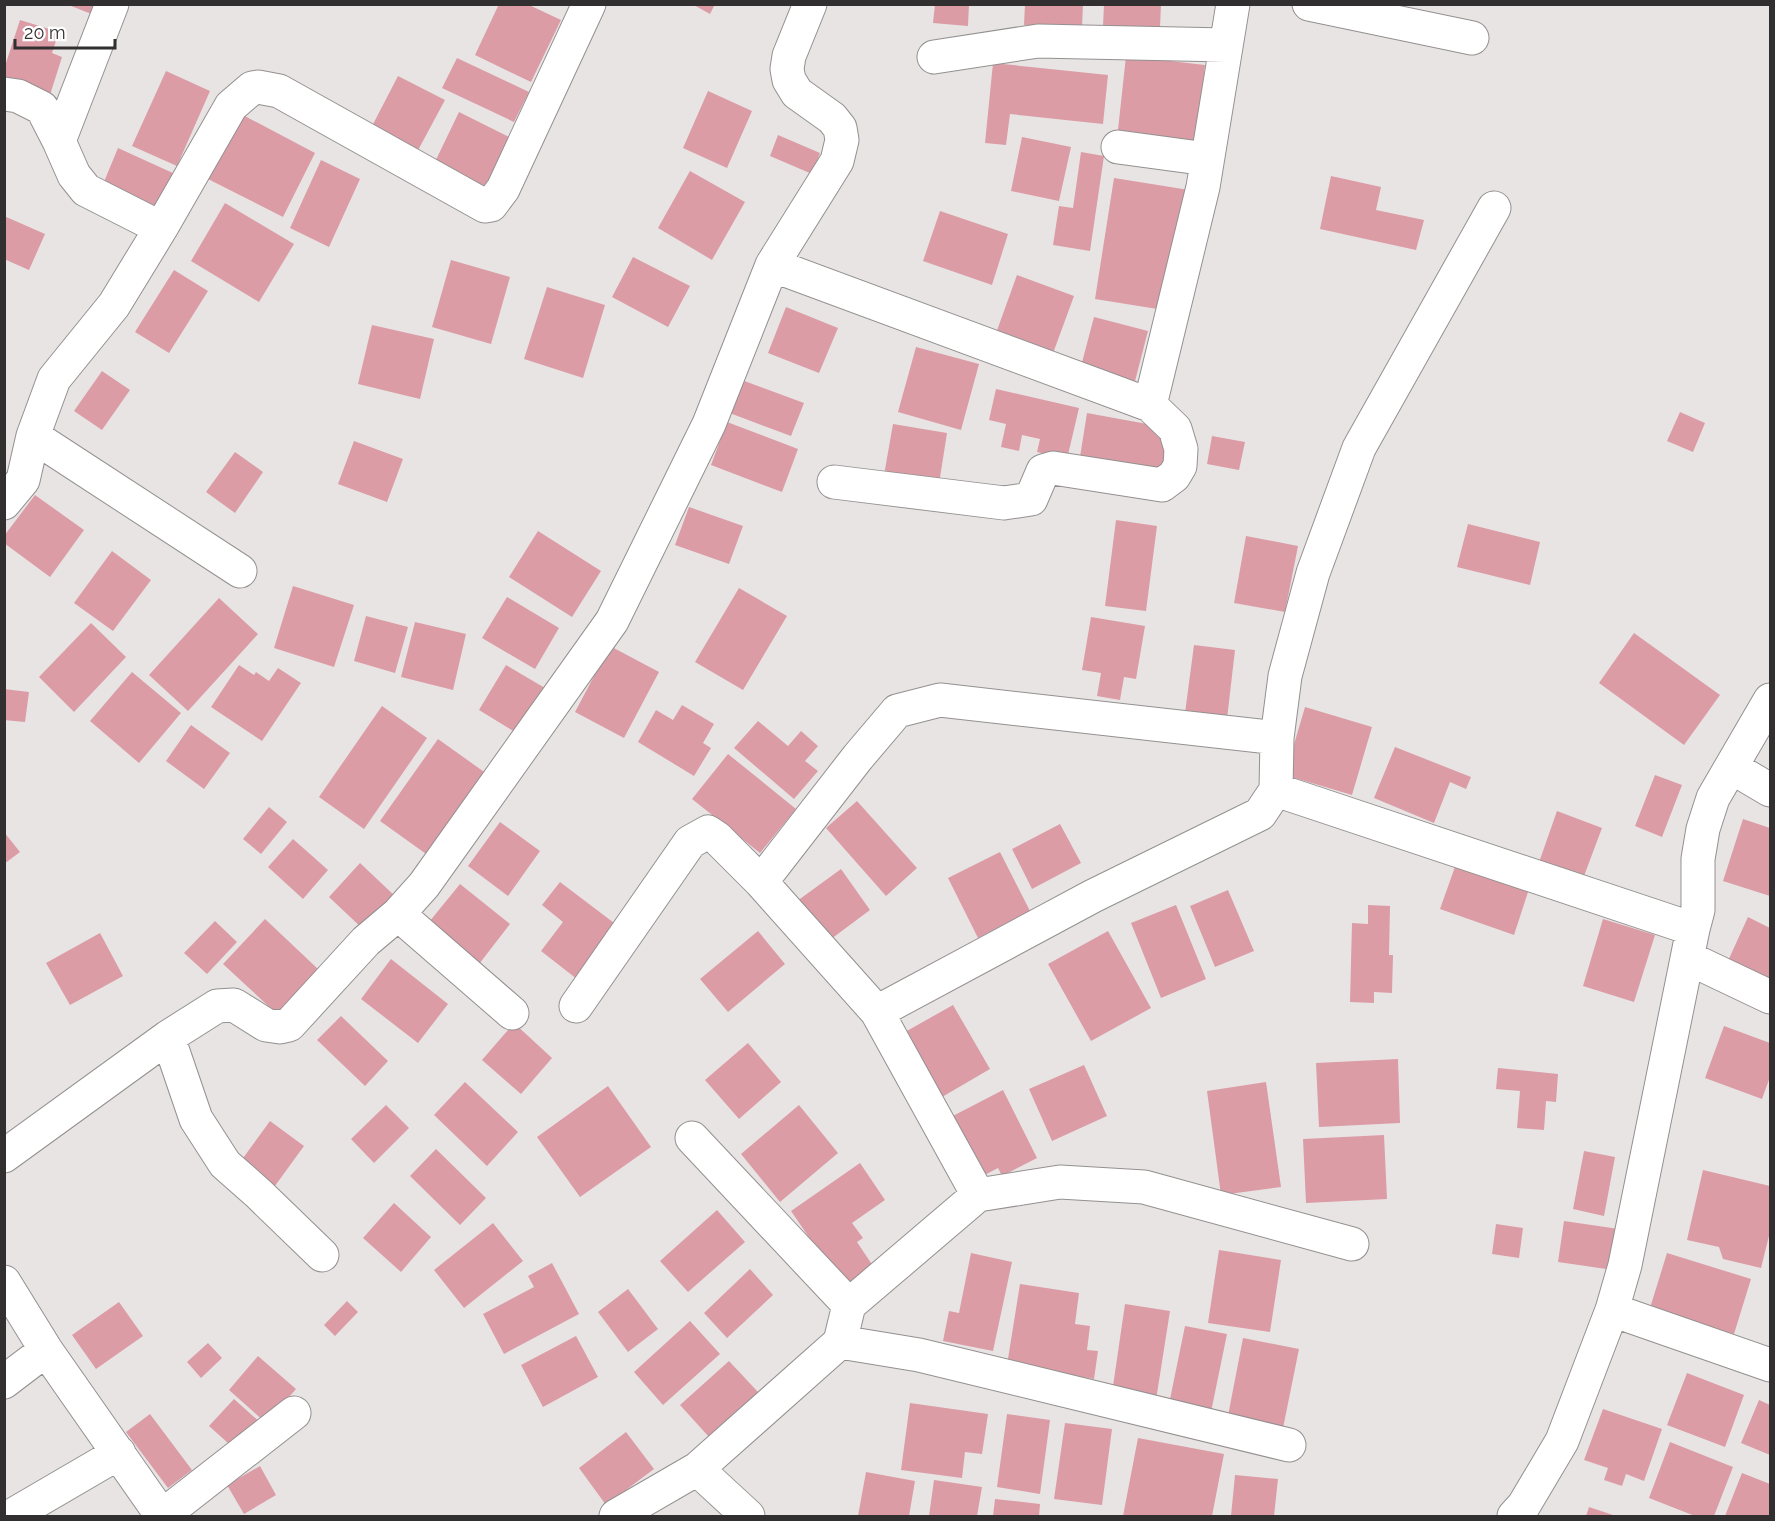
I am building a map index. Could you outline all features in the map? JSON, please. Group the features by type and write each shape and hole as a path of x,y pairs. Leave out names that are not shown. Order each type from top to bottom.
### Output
{"street":[{"path":"59,141 112,4"},
{"path":"4,503 23,480 33,436 54,379 114,305 231,106 252,88 258,87 279,92 484,206 491,206 503,189 590,4"},
{"path":"4,1156 168,1036 217,1006 234,1005 266,1025 280,1027 289,1025 366,941 398,914 424,885 612,621 709,424 772,266 837,161 842,140 840,128 832,118 797,93 789,80 787,69 789,56 810,4"},
{"path":"1150,405 1203,187 1233,4"},
{"path":"1309,4 1472,38"},
{"path":"934,57 1038,41 1226,45"},
{"path":"4,94 18,96 42,108 74,175 86,190 161,228"},
{"path":"1118,147 1207,159"},
{"path":"877,1012 1093,896 1260,814 1276,790 1277,738 1286,676 1313,573 1359,448 1494,208"},
{"path":"772,266 1150,405 1175,429 1181,449 1180,466 1174,476 1162,485 1053,468 1043,471 1031,499 1005,503 834,482"},
{"path":"33,436 240,571"},
{"path":"761,882 858,757 897,711 940,700 1277,738"},
{"path":"1515,1516 1562,1441 1612,1310 1625,1265 1698,910 1698,859 1703,829 1713,798 1770,700"},
{"path":"1731,767 1770,790"},
{"path":"1276,790 1690,943 1770,997"},
{"path":"576,1006 690,842 708,832 717,838 761,882 877,1012 978,1195"},
{"path":"398,914 512,1013"},
{"path":"168,1036 196,1119 225,1164 322,1255"},
{"path":"692,1138 849,1305"},
{"path":"616,1516 697,1468 840,1342 849,1305 978,1195 1060,1182 1144,1187 1352,1244"},
{"path":"4,1282 46,1350 162,1516 294,1413"},
{"path":"1612,1310 1770,1365"},
{"path":"840,1342 920,1355 1289,1445"},
{"path":"4,1382 46,1350"},
{"path":"11,1516 119,1454"},
{"path":"697,1468 748,1516"}],"building":[{"path":"66,4 98,4 94,15"},
{"path":"499,4 527,4 561,20 531,82 475,55"},
{"path":"692,4 715,4 710,14"},
{"path":"935,4 969,4 968,26 933,23"},
{"path":"1025,4 1083,4 1082,27 1024,25"},
{"path":"1104,4 1161,4 1160,28 1103,26"},
{"path":"20,20 59,32 52,53 62,57 50,95 4,81 4,69"},
{"path":"1126,56 1205,65 1196,148 1117,139"},
{"path":"457,58 529,92 514,122 442,88"},
{"path":"993,63 1108,75 1103,124 1010,114 1006,145 985,143"},
{"path":"166,71 210,91 177,166 132,146"},
{"path":"398,76 445,100 416,154 370,130"},
{"path":"708,91 752,111 727,168 683,148"},
{"path":"459,112 513,139 486,194 432,168"},
{"path":"241,114 315,153 283,217 208,179"},
{"path":"778,135 820,153 812,174 770,156"},
{"path":"1022,137 1071,147 1059,201 1011,191"},
{"path":"118,148 175,174 158,214 101,189"},
{"path":"1081,152 1104,156 1090,251 1053,245 1059,206 1073,208"},
{"path":"321,160 360,179 329,247 290,228"},
{"path":"690,171 745,202 712,260 658,228"},
{"path":"1331,176 1381,187 1376,210 1424,220 1416,250 1320,229"},
{"path":"1114,178 1189,190 1170,311 1095,299"},
{"path":"225,203 294,244 259,302 191,261"},
{"path":"940,211 1008,234 992,285 923,261"},
{"path":"4,216 45,234 29,270 4,259"},
{"path":"633,257 690,286 668,327 612,297"},
{"path":"451,260 510,277 491,344 432,327"},
{"path":"174,270 208,291 169,353 135,332"},
{"path":"1017,275 1074,296 1052,356 995,336"},
{"path":"547,287 605,305 583,378 524,359"},
{"path":"786,307 838,328 819,373 768,353"},
{"path":"1094,317 1148,331 1134,385 1080,370"},
{"path":"372,325 434,339 420,399 358,384"},
{"path":"916,347 979,364 961,430 898,412"},
{"path":"102,371 130,390 102,430 74,411"},
{"path":"739,379 804,403 791,436 727,412"},
{"path":"996,389 1079,408 1067,459 1037,452 1040,439 1022,435 1019,451 1001,447 1006,424 989,420"},
{"path":"1680,412 1705,423 1693,452 1667,441"},
{"path":"1087,413 1169,428 1160,477 1079,463"},
{"path":"727,422 798,449 782,492 711,465"},
{"path":"893,424 947,433 939,484 884,475"},
{"path":"1212,436 1245,442 1239,470 1207,464"},
{"path":"354,441 403,459 387,502 338,484"},
{"path":"235,452 263,472 235,513 206,492"},
{"path":"35,495 84,530 50,577 4,543 4,536"},
{"path":"689,507 743,526 729,564 675,545"},
{"path":"1116,520 1157,526 1146,611 1105,606"},
{"path":"1468,524 1540,542 1530,585 1457,567"},
{"path":"538,531 601,571 572,617 509,577"},
{"path":"1246,536 1298,546 1285,612 1234,603"},
{"path":"112,551 151,580 113,631 74,603"},
{"path":"293,586 354,605 334,667 274,648"},
{"path":"739,588 787,616 743,690 695,662"},
{"path":"507,597 559,628 535,669 482,638"},
{"path":"219,598 258,634 188,711 149,675"},
{"path":"366,616 408,627 395,673 354,661"},
{"path":"1091,617 1145,626 1136,679 1124,677 1120,700 1097,696 1101,673 1082,670"},
{"path":"415,622 466,634 453,690 401,677"},
{"path":"91,623 126,657 74,712 39,677"},
{"path":"1634,633 1720,695 1684,745 1599,683"},
{"path":"1194,645 1235,650 1227,719 1185,713"},
{"path":"610,646 659,672 624,738 575,712"},
{"path":"239,665 254,675 256,672 269,681 278,668 301,683 262,741 211,707"},
{"path":"506,665 545,688 518,734 479,710"},
{"path":"132,672 181,713 139,763 90,721"},
{"path":"4,689 29,692 25,722 4,720"},
{"path":"682,705 714,724 703,743 711,748 694,776 638,742 656,710 673,720"},
{"path":"382,706 427,738 364,829 319,797"},
{"path":"1305,707 1372,727 1352,795 1285,775"},
{"path":"758,721 788,746 801,731 818,746 805,761 818,771 794,799 734,748"},
{"path":"191,725 230,753 204,789 166,761"},
{"path":"438,739 487,774 429,856 380,821"},
{"path":"1395,747 1471,777 1466,789 1450,782 1434,823 1374,798"},
{"path":"728,754 796,809 760,853 692,799"},
{"path":"1655,775 1682,785 1662,837 1635,826"},
{"path":"857,801 917,868 886,896 826,828"},
{"path":"269,807 287,822 261,854 243,839"},
{"path":"1557,811 1602,828 1581,884 1537,868"},
{"path":"1743,819 1770,828 1770,896 1723,881"},
{"path":"500,822 540,851 508,896 468,866"},
{"path":"1060,824 1081,863 1032,889 1012,849"},
{"path":"4,832 20,852 4,864"},
{"path":"293,839 328,870 303,899 268,867"},
{"path":"1000,852 1030,911 978,938 948,878"},
{"path":"360,863 397,898 365,931 329,897"},
{"path":"1456,864 1529,889 1514,935 1440,909"},
{"path":"841,869 870,910 823,945 793,904"},
{"path":"560,882 622,929 582,983 541,951 563,922 542,905"},
{"path":"460,884 510,924 476,968 425,927"},
{"path":"1228,890 1254,951 1215,967 1190,906"},
{"path":"1176,905 1206,979 1161,998 1131,923"},
{"path":"1368,905 1390,906 1389,955 1393,955 1392,993 1374,992 1374,1003 1350,1002 1352,923 1368,924"},
{"path":"1748,917 1770,928 1770,974 1767,982 1727,963"},
{"path":"265,919 318,969 277,1014 223,964"},
{"path":"1603,919 1655,935 1634,1002 1583,986"},
{"path":"215,921 237,942 207,974 184,953"},
{"path":"758,931 785,964 728,1012 700,979"},
{"path":"1108,931 1151,1008 1091,1041 1048,964"},
{"path":"100,933 123,976 70,1005 46,963"},
{"path":"391,959 448,1004 418,1043 361,999"},
{"path":"953,1005 990,1069 942,1097 905,1032"},
{"path":"341,1016 388,1061 365,1086 317,1040"},
{"path":"514,1023 552,1058 521,1094 482,1060"},
{"path":"1724,1026 1770,1043 1770,1077 1762,1099 1705,1078"},
{"path":"748,1043 781,1082 739,1119 705,1080"},
{"path":"1398,1059 1400,1123 1319,1127 1316,1063"},
{"path":"1084,1065 1107,1116 1052,1141 1029,1089"},
{"path":"1498,1068 1558,1074 1556,1102 1546,1101 1544,1130 1517,1128 1520,1091 1496,1089"},
{"path":"465,1082 518,1132 487,1166 434,1115"},
{"path":"1266,1082 1281,1187 1221,1195 1207,1091"},
{"path":"608,1086 651,1147 580,1197 537,1137"},
{"path":"1003,1090 1037,1158 1002,1176 998,1168 977,1179 947,1119"},
{"path":"386,1105 409,1128 374,1163 351,1139"},
{"path":"799,1105 838,1153 780,1202 741,1154"},
{"path":"270,1121 304,1146 272,1190 238,1165"},
{"path":"1384,1135 1387,1199 1306,1203 1303,1139"},
{"path":"436,1149 486,1198 460,1225 410,1176"},
{"path":"1584,1151 1615,1157 1604,1216 1573,1209"},
{"path":"860,1163 885,1200 852,1223 863,1238 857,1242 873,1266 843,1287 791,1211"},
{"path":"1703,1170 1770,1186 1770,1232 1761,1268 1723,1259 1719,1247 1687,1240"},
{"path":"394,1203 431,1237 401,1272 363,1238"},
{"path":"717,1210 745,1242 688,1292 660,1261"},
{"path":"1564,1221 1619,1229 1613,1270 1558,1262"},
{"path":"493,1223 523,1261 464,1308 434,1270"},
{"path":"1496,1224 1523,1228 1519,1258 1492,1254"},
{"path":"1219,1250 1281,1260 1270,1332 1208,1323"},
{"path":"971,1253 1012,1262 993,1351 943,1341 949,1311 959,1313"},
{"path":"1667,1253 1751,1279 1734,1334 1650,1308"},
{"path":"552,1263 579,1314 504,1354 483,1314 534,1287 528,1276"},
{"path":"750,1269 773,1295 727,1338 704,1313"},
{"path":"1020,1284 1079,1293 1075,1324 1090,1326 1087,1350 1098,1351 1094,1379 1007,1365"},
{"path":"628,1289 658,1329 628,1352 598,1312"},
{"path":"347,1301 358,1312 335,1336 324,1325"},
{"path":"119,1302 143,1336 96,1369 72,1335"},
{"path":"1125,1304 1170,1311 1156,1400 1112,1393"},
{"path":"690,1321 720,1354 663,1405 634,1372"},
{"path":"1185,1326 1227,1334 1211,1412 1169,1404"},
{"path":"576,1336 598,1377 543,1407 521,1365"},
{"path":"1243,1338 1299,1349 1282,1433 1227,1421"},
{"path":"208,1343 222,1358 201,1378 187,1362"},
{"path":"258,1356 296,1389 266,1423 229,1390"},
{"path":"729,1361 758,1392 709,1437 680,1405"},
{"path":"1687,1373 1744,1395 1725,1447 1667,1425"},
{"path":"234,1399 262,1424 238,1452 209,1426"},
{"path":"1759,1400 1770,1405 1770,1455 1741,1443"},
{"path":"910,1403 988,1414 982,1454 965,1452 962,1478 901,1470"},
{"path":"1603,1409 1662,1429 1644,1481 1626,1474 1622,1486 1604,1480 1608,1468 1584,1460"},
{"path":"150,1414 192,1470 168,1488 126,1432"},
{"path":"1007,1414 1050,1420 1040,1494 997,1487"},
{"path":"1065,1423 1112,1429 1102,1505 1054,1499"},
{"path":"626,1432 654,1469 606,1505 579,1468"},
{"path":"1138,1438 1224,1454 1212,1516 1123,1516"},
{"path":"1670,1442 1733,1467 1714,1516 1695,1516 1649,1498"},
{"path":"260,1466 276,1495 244,1514 227,1485"},
{"path":"866,1472 915,1481 909,1516 858,1516"},
{"path":"1742,1473 1770,1484 1770,1516 1725,1516"},
{"path":"1235,1475 1278,1479 1274,1516 1231,1516"},
{"path":"934,1480 982,1487 977,1516 929,1516"},
{"path":"995,1499 1040,1504 1039,1516 993,1516"},
{"path":"1589,1507 1616,1516 1586,1516"}]}
